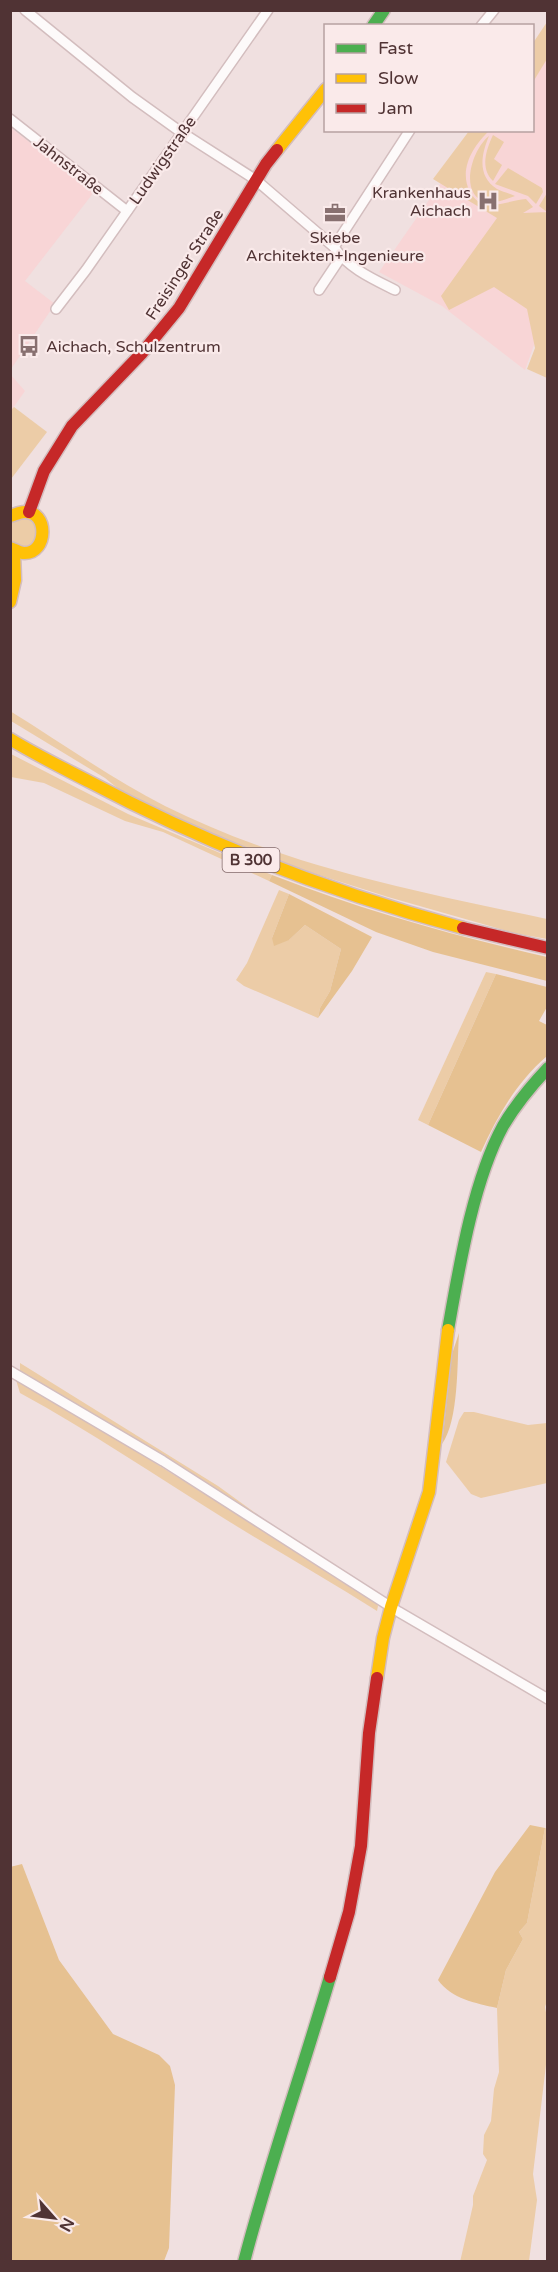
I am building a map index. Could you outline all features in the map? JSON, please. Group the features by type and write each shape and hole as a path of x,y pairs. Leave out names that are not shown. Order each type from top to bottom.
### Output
{"main road":[{"path":"374,24 384,10"},
{"name":"Freisinger Straße","path":"29,512 44,471 72,426 142,353 178,308 275,151 324,91"},
{"path":"10,516 21,511 29,512 41,521 44,533 40,545 28,552 15,580 10,602"},
{"path":"15,580 12,550 28,552"},
{"name":"B 300","path":"12,740 161,820 258,863 306,881 414,914 548,948"},
{"path":"244,2262 259,2204 306,2060 349,1912 361,1846 369,1732 377,1674 391,1607 429,1492 449,1324 482,1174 503,1123 517,1102 548,1068"}],"street":[{"path":"25,10 113,83 181,132 256,180 334,247 341,257 370,278 395,290"},
{"name":"Ludwigstraße","path":"56,309 128,211 268,10"},
{"path":"483,24 494,10"},
{"name":"Jahnstraße","path":"10,119 128,211"},
{"path":"334,247 409,132"},
{"path":"319,290 341,257"},
{"path":"10,1371 163,1461 391,1607 548,1699"}],"shaded area":[{"path":"547,22 547,59 534,80 534,42"},
{"name":"Krankenhaus Aichach","path":"547,32 547,309 525,370 442,306 379,272 476,132 534,132 534,51"},
{"path":"10,127 94,192 25,281 55,304 11,369"},
{"path":"468,132 488,132 469,158 466,175 470,192 477,201 489,205 526,199 533,207 523,213 547,212 547,378 527,369 535,348 527,309 494,287 449,310 441,296 497,218 433,179"},
{"path":"493,135 504,142 494,159 502,165 493,181 485,165 486,153"},
{"path":"489,136 482,165 486,178 497,189 515,196 493,202 477,198 472,191 470,181 477,151"},
{"path":"508,168 542,188 543,192 536,204 528,196 495,184"},
{"path":"547,193 547,212 539,206"},
{"path":"11,375 25,391 11,411"},
{"path":"14,407 47,432 11,479 10,411"},
{"path":"24,517 30,518 38,526 38,538 30,546 24,547 18,546 10,538 9,532 10,526 18,518"},
{"path":"10,711 126,784 165,806 211,827 305,861 352,875 547,919 547,939 514,933 388,897 297,868 204,831 121,791 105,778 11,721"},
{"path":"11,754 128,814 272,875 269,881 163,832 125,821 44,783 11,777"},
{"path":"272,875 340,900 408,921 547,957 547,981 433,952 376,932 269,881"},
{"path":"279,890 289,894 272,938 289,940 305,925 341,949 330,991 320,1008 318,1018 244,986 236,980 247,963"},
{"path":"289,894 372,937 352,971 318,1018 320,1008 330,991 341,949 305,925 289,940 274,946 272,938"},
{"path":"486,972 496,974 428,1125 418,1120"},
{"path":"496,974 547,987 547,1007 539,1021 547,1025 547,1056 517,1088 494,1125 481,1152 428,1125"},
{"path":"459,1333 452,1421 442,1444 452,1354"},
{"path":"20,1363 218,1486 269,1523 20,1372"},
{"path":"16,1380 83,1418 376,1601 377,1611 20,1393"},
{"path":"464,1412 474,1412 528,1425 547,1423 547,1483 481,1498 471,1494 446,1462 459,1420"},
{"path":"530,1825 545,1828 527,1923 519,1932 523,1939 506,1970 497,2008 464,1999 450,1992 438,1980 495,1872"},
{"path":"545,1828 548,1829 548,1998 545,2007 548,2048 533,2174 537,2200 529,2261 460,2262 473,2196 487,2160 483,2154 484,2135 491,2121 494,2089 499,2072 497,2008 506,1970 523,1939 519,1932 527,1923"},
{"path":"22,1864 59,1960 113,2034 159,2055 170,2066 175,2085 169,2248 164,2261 11,2261 10,1867"}],"traffic: fast":[{"path":"374,24 384,10"},
{"path":"448,1330 468,1225 492,1148 513,1110 548,1068"},
{"path":"244,2262 330,1977"}],"traffic: slow":[{"path":"277,150 324,91"},
{"path":"10,516 22,512 32,513 38,518 42,532 38,547 32,551 22,553 10,548"},
{"path":"10,602 15,580 14,551"},
{"path":"10,739 135,805 226,847 319,883 463,928"},
{"path":"377,1678 383,1638 391,1607 429,1492 448,1330"}],"traffic: jam":[{"path":"29,512 44,471 72,426 142,353 179,308 266,164 277,150"},
{"path":"463,928 548,948"},
{"path":"330,1977 349,1912 361,1846 369,1733 377,1678"}],"place":[{"name":"Krankenhaus Aichach","path":"488,201"},
{"name":"Skiebe Architekten+Ingenieure","path":"335,213"},
{"name":"Aichach, Schulzentrum","path":"29,346"}]}
